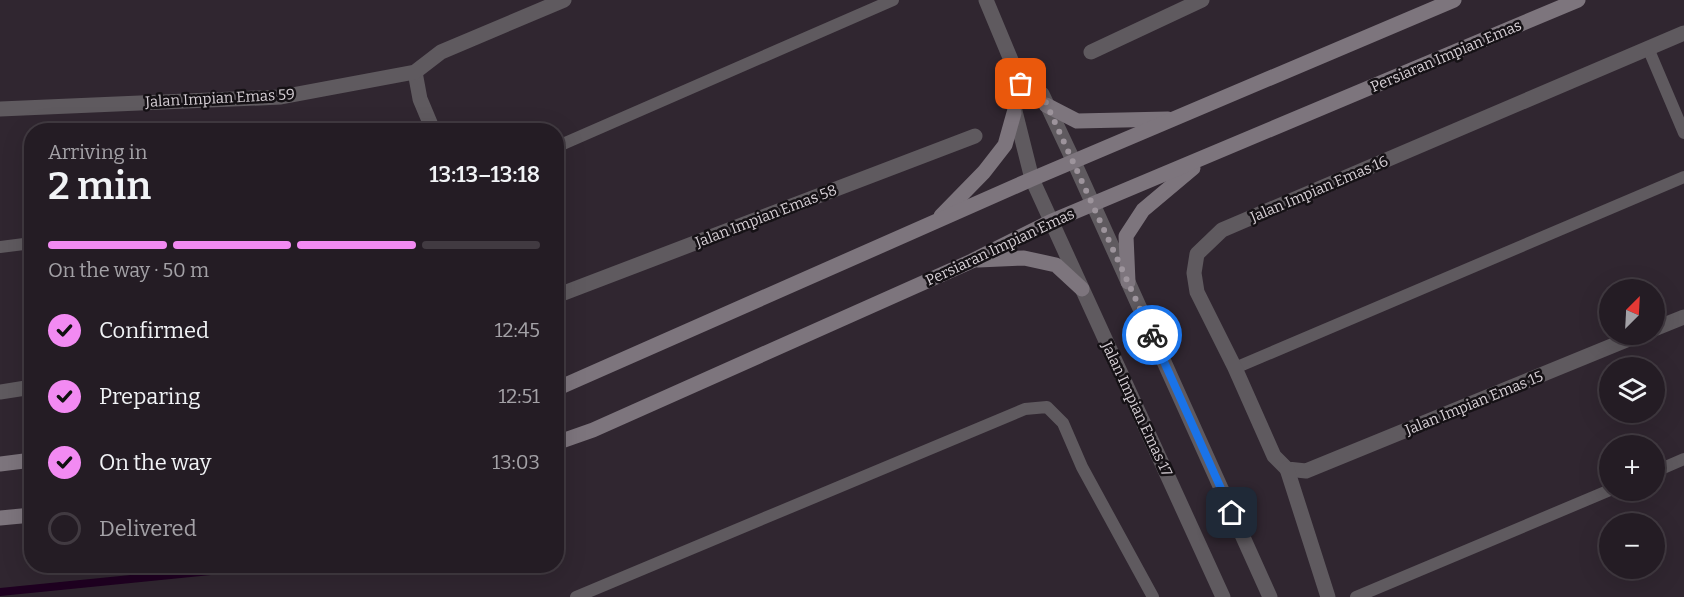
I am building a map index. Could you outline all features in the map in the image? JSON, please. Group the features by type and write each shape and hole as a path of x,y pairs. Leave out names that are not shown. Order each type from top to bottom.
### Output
{"main road":[{"path":"564,384 1032,179 1455,0"},
{"name":"Persiaran Impian Emas","path":"564,440 593,430 972,261 1050,222 1578,0"},
{"path":"1046,105 1077,121 1179,118"},
{"path":"936,221 984,172 1005,145 1014,113"},
{"path":"1128,282 1126,236 1143,210 1204,158"},
{"path":"972,261 1024,258 1056,265 1082,289"},
{"path":"0,464 24,461"},
{"path":"0,518 24,516"}],"street":[{"name":"Jalan Impian Emas 59","path":"0,109 281,98 415,72 441,52 564,0"},
{"path":"986,0 1021,84 1042,94 1270,597"},
{"path":"1091,52 1202,0"},
{"name":"Jalan Impian Emas 16","path":"1328,597 1287,469 1274,456 1235,368 1197,292 1194,273 1197,254 1222,230 1684,33"},
{"path":"415,72 420,99 430,123"},
{"path":"1014,113 1013,103 1021,84"},
{"name":"Jalan Impian Emas 17","path":"1014,113 1032,179 1050,222 1223,597"},
{"name":"Jalan Impian Emas 58","path":"564,293 975,136"},
{"path":"1665,325 1684,317"},
{"name":"Jalan Impian Emas 15","path":"1287,469 1306,471 1614,345"},
{"path":"0,392 24,388"}],"lane":[{"path":"564,144 893,0"},
{"path":"1648,48 1684,133"},
{"path":"1235,368 1684,177"},
{"path":"0,247 24,244"},
{"path":"576,597 1025,409 1047,407 1063,423 1082,467 1153,597"},
{"path":"1665,467 1684,459"},
{"path":"1356,597 1599,495"}],"waterway":[{"path":"0,592 191,573"}],"way so far":[{"path":"1021,84 1042,94 1152,335"}],"route":[{"path":"1152,335 1232,513"}]}
